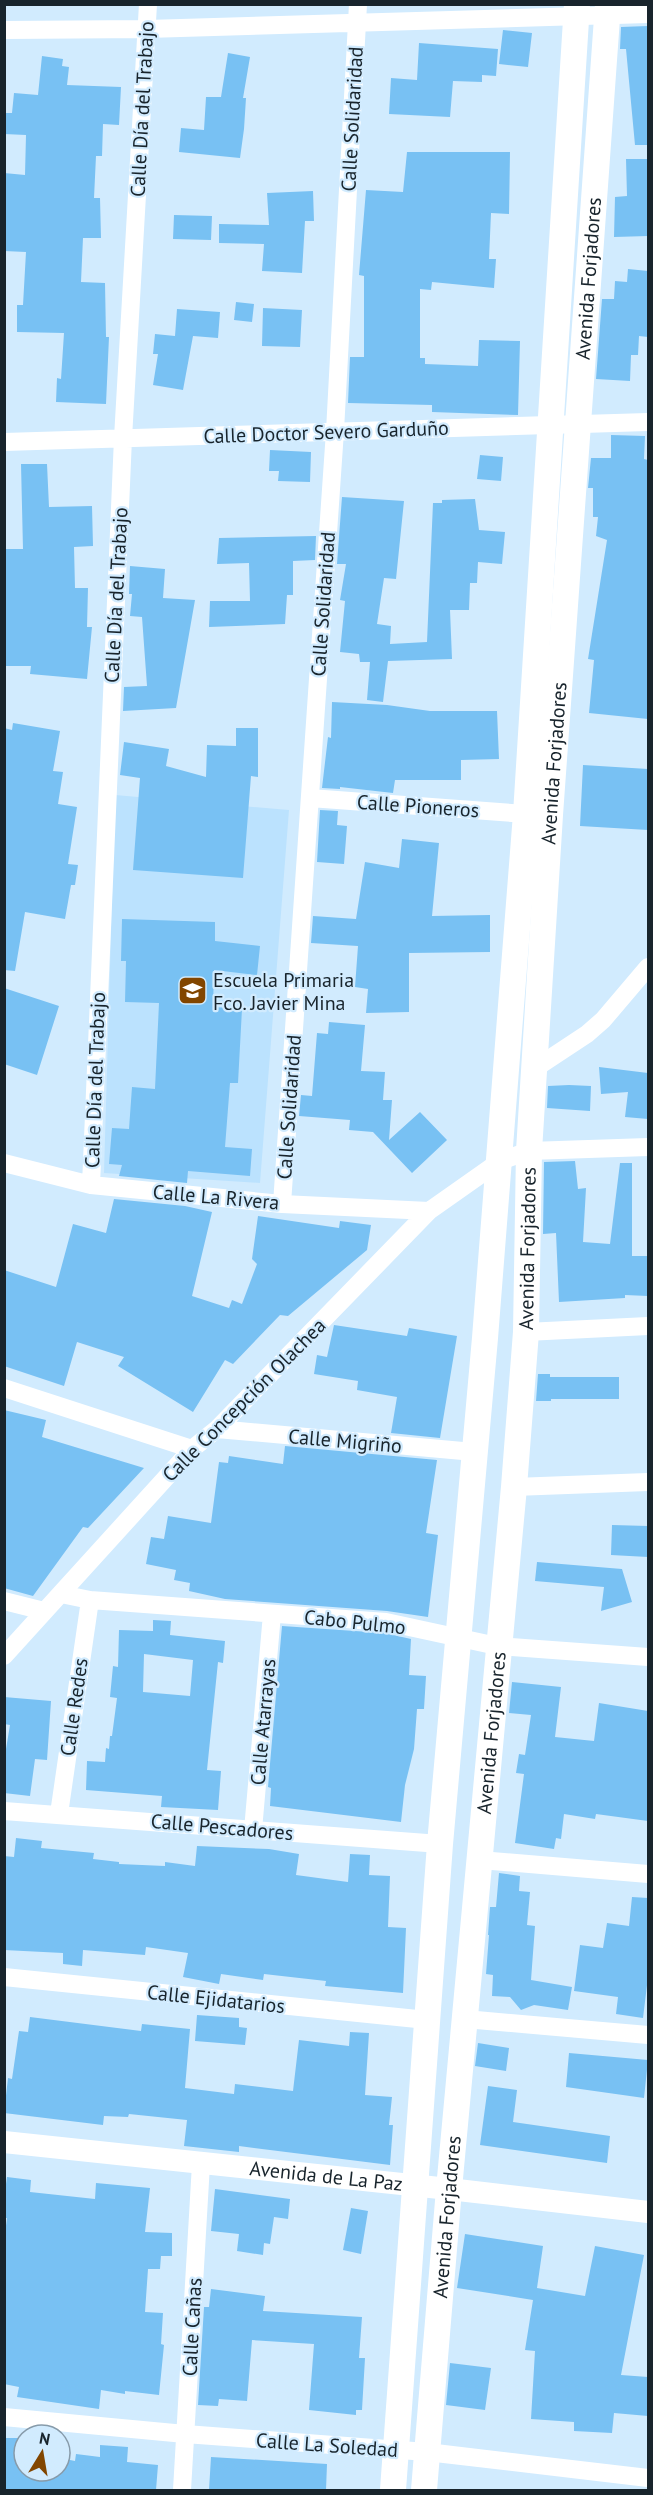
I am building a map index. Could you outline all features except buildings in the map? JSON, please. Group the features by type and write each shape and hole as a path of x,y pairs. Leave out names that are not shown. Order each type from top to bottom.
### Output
{"main road":[{"name":"Avenida Forjadores","path":"393,2490 440,1844 500,1161 526,814 577,10"},
{"name":"Avenida Forjadores","path":"424,2490 448,2189 480,1860 497,1646 514,1487 526,1332 529,1151 534,1069 577,424 608,10"}],"street":[{"name":"Calle Día del Trabajo","path":"91,1185 123,438 148,4"},
{"path":"4,30 147,29 358,13 608,10 648,14"},
{"name":"Calle Solidaridad","path":"282,1203 335,431 358,13"},
{"name":"Calle Doctor Severo Garduño","path":"4,442 648,422"},
{"name":"Calle Pioneros","path":"310,798 526,814"},
{"path":"534,1069 587,1034 603,1020 648,967"},
{"name":"Calle Concepción Olachea","path":"4,1656 192,1449 217,1429 429,1211 500,1161 529,1151 648,1147"},
{"name":"Calle La Rivera","path":"4,1163 91,1185 282,1203 429,1211"},
{"path":"526,1332 648,1326"},
{"path":"4,1388 192,1449"},
{"name":"Calle Migriño","path":"217,1429 474,1452"},
{"path":"514,1487 648,1482"},
{"name":"Cabo Pulmo","path":"61,1594 90,1600 386,1622 497,1646 648,1657"},
{"name":"Calle Redes","path":"59,1814 90,1600"},
{"path":"4,1601 44,1611"},
{"name":"Calle Atarrayas","path":"253,1830 272,1614"},
{"name":"Calle Pescadores","path":"4,1811 440,1844"},
{"path":"480,1860 648,1874"},
{"name":"Calle Ejidatarios","path":"4,1977 427,2020"},
{"path":"465,2019 648,2035"},
{"name":"Avenida de La Paz","path":"4,2142 648,2212"},
{"name":"Calle Cañas","path":"182,2490 201,2163"},
{"name":"Calle La Soledad","path":"4,2417 185,2434 427,2452 645,2482"}],"shaded area":[{"name":"Escuela Primaria Fco. Javier Mina","path":"115,795 289,810 260,1183 104,1173"}],"place":[{"name":"Escuela Primaria Fco. Javier Mina","path":"192,991"}]}
